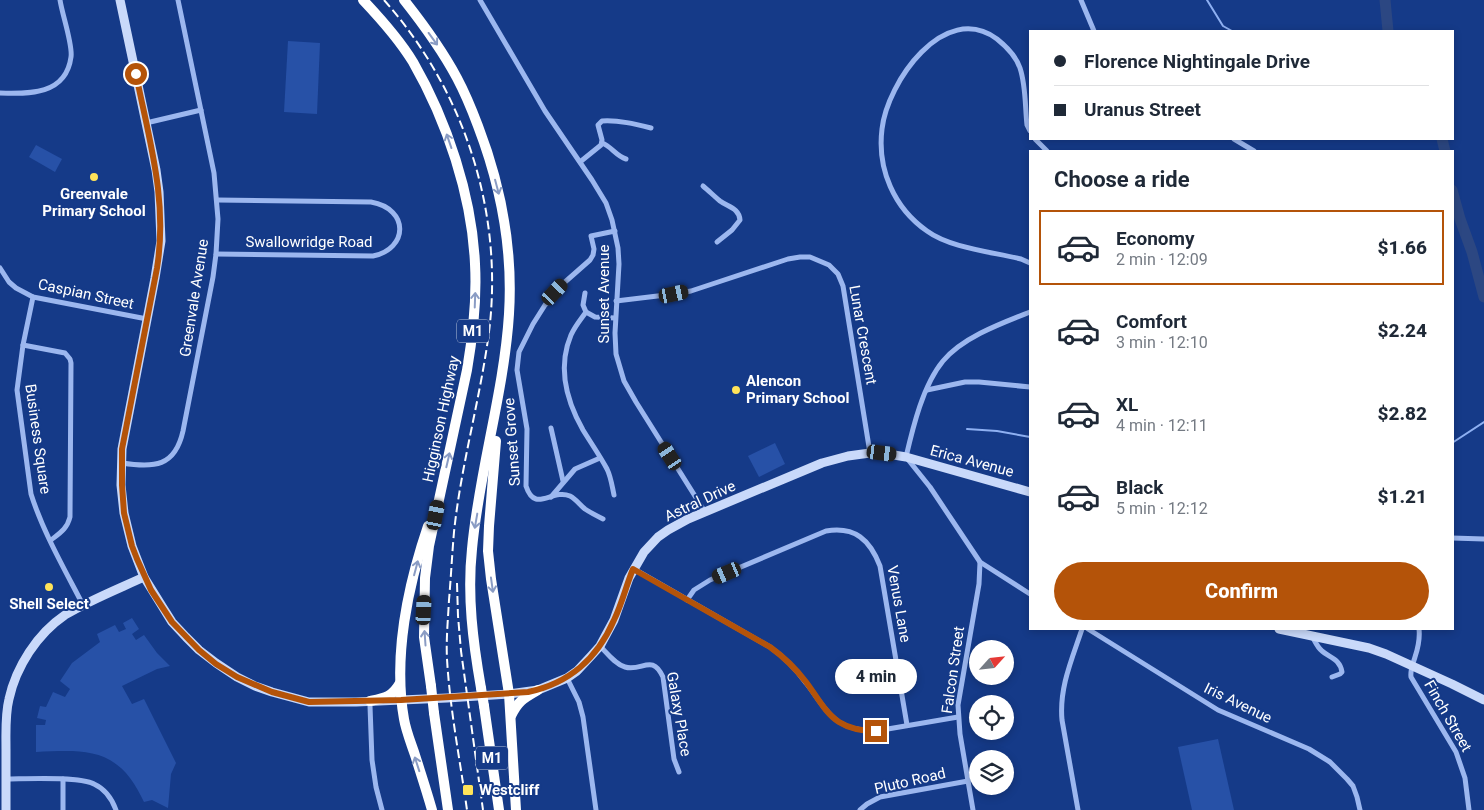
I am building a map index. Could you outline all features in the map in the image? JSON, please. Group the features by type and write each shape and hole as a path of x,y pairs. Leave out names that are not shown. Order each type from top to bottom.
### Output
{"highway":[{"name":"Higginson Highway","path":"363,0 404,49 430,97 445,130 458,168 466,198 472,233 475,265 474,321 467,370 442,485 425,578 424,637 448,810"},
{"name":"M1","path":"404,0 438,46 471,107 489,154 502,206 507,243 509,314 504,362 472,549 470,603 472,639 499,810"},
{"path":"504,362 491,490 488,551 509,694 516,810"},
{"path":"432,810 404,721 400,683 406,609 423,541 442,485"},
{"path":"370,703 393,693 400,683"},
{"path":"511,716 515,706 520,701 538,690"}],"street":[{"path":"0,93 22,94 42,92 63,77 71,56 60,0"},
{"path":"120,0 159,192 161,223 159,258 122,449 124,513 132,546 144,577 172,622 199,650 216,664 255,686 294,698 317,702 370,703"},
{"name":"Greenvale Avenue","path":"122,463 148,465 163,463 174,455 180,443 211,289 216,254 217,200 212,163 178,0"},
{"name":"Sunset Avenue","path":"480,0 541,105 606,203 615,231 619,264 615,318 616,354 624,381 705,512"},
{"path":"1081,0 1094,30"},
{"path":"1029,129 1020,69 1015,58 1005,45 993,36 980,30 956,29 934,39 922,50 905,72 885,112 881,153 891,191 900,206 913,221 928,232 949,243 1021,259 1029,263"},
{"path":"146,123 201,110"},
{"path":"602,143 598,125 602,121 617,121 651,128"},
{"path":"1036,140 1046,150"},
{"path":"1236,140 1252,150"},
{"path":"580,162 602,143"},
{"path":"602,143 606,144 621,158 626,159"},
{"path":"704,186 720,201 740,214 740,220 718,242"},
{"name":"Swallowridge Road","path":"216,254 373,256 382,254 389,248 396,240 400,229 392,210 376,203 217,200"},
{"name":"Sunset Grove","path":"603,519 569,496 563,494 538,500 528,493 526,486 527,429 517,370 519,352 545,305 565,282 590,260 593,255 594,249 591,236 615,231"},
{"name":"Lunar Crescent","path":"616,300 691,291 794,258 810,257 828,265 838,274 843,286 870,453"},
{"name":"Caspian Street","path":"0,268 9,282 33,297 147,319"},
{"path":"585,293 583,305 586,312 595,316 615,318"},
{"name":"Business Square","path":"33,297 18,379 18,400 31,494 51,540 84,605"},
{"path":"586,312 575,327 568,343 564,380 582,428 607,470 614,495"},
{"path":"1029,312 985,332 954,350 943,361 927,390 906,457 930,487 980,562 1029,593"},
{"path":"23,345 65,353 71,363 70,517 64,530 51,540"},
{"path":"927,390 965,382 1029,387"},
{"path":"550,428 563,482"},
{"name":"Astral Drive","path":"370,703 509,694 538,690 568,678 600,646 614,620 633,569 644,552 658,537 679,524 705,512 822,463 848,456 870,453 906,457"},
{"name":"Erica Avenue","path":"906,457 1029,492"},
{"path":"551,497 575,469 600,458"},
{"name":"Venus Lane","path":"687,600 694,590 710,580 826,531 835,529 848,531 860,536 875,552 880,566 907,725"},
{"path":"1454,538 1484,539"},
{"name":"Falcon Street","path":"973,810 958,717 958,705 979,584 980,562"},
{"path":"633,569 753,636 783,656 838,721 849,727 863,731 876,731 958,717"},
{"path":"6,810 6,698 17,673 41,637 59,620 84,605 144,577"},
{"path":"1078,810 1061,707 1065,682 1082,630"},
{"name":"Iris Avenue","path":"1090,630 1218,710 1309,749 1325,758 1340,771 1352,786 1358,797 1360,810"},
{"path":"1284,630 1369,648 1413,665 1484,700"},
{"path":"1413,665 1418,646 1419,630"},
{"path":"1312,636 1319,649 1340,664 1342,672 1332,677"},
{"name":"Galaxy Place","path":"600,646 623,666 652,665 658,668 663,677 674,758 679,772"},
{"name":"Finch Street","path":"1413,665 1410,673 1413,682 1456,752 1468,797 1469,810"},
{"path":"568,678 579,702 583,717 596,810"},
{"path":"317,702 325,705 370,703"},
{"path":"370,703 372,760 382,810"},
{"path":"6,779 92,782 108,795 116,810"},
{"path":"63,780 63,810"},
{"name":"Pluto Road","path":"860,810 880,797 968,781"}],"shaded area":[{"path":"288,41 320,43 317,114 284,112"},
{"path":"36,145 62,159 55,172 29,157"},
{"path":"775,443 785,464 759,477 748,456"},
{"path":"132,618 139,629 132,634 136,640 144,635 157,653 170,666 157,669 122,686 132,704 144,699 176,763 171,774 168,808 152,800 144,802 132,781 121,768 99,755 75,751 36,752 36,725 45,725 46,720 37,718 40,706 46,707 53,692 65,697 70,689 60,681 72,663 100,642 97,634 115,625 119,632 126,629 123,623"},
{"path":"1218,739 1234,810 1192,810 1178,747"}],"waterway":[{"path":"1207,0 1223,26 1230,30"},
{"path":"1385,0 1388,30"},
{"path":"1442,140 1445,150"},
{"path":"1454,197 1484,297"},
{"path":"1454,442 1484,422"},
{"path":"967,429 997,431 1029,437"}],"railway":[{"path":"384,0 412,35 436,73 456,113 472,155 483,198 490,242 492,287 489,332 457,507 447,637 450,697 467,810"},
{"path":"457,583 461,651 483,810"}],"place":[{"name":"Greenvale Primary School","path":"94,177"},
{"name":"Alencon Primary School","path":"736,390"},
{"name":"Shell Select","path":"49,587"},
{"name":"Westcliff","path":"468,790"}],"route":[{"path":"136,74 156,170 161,223 157,268 122,449 124,513 132,546 151,590 172,622 199,650 216,664 255,686 309,702 401,700 528,692 568,678 592,656 600,646 614,620 633,569 753,636 783,656 807,683 830,714 838,721 863,731 876,731"}]}
